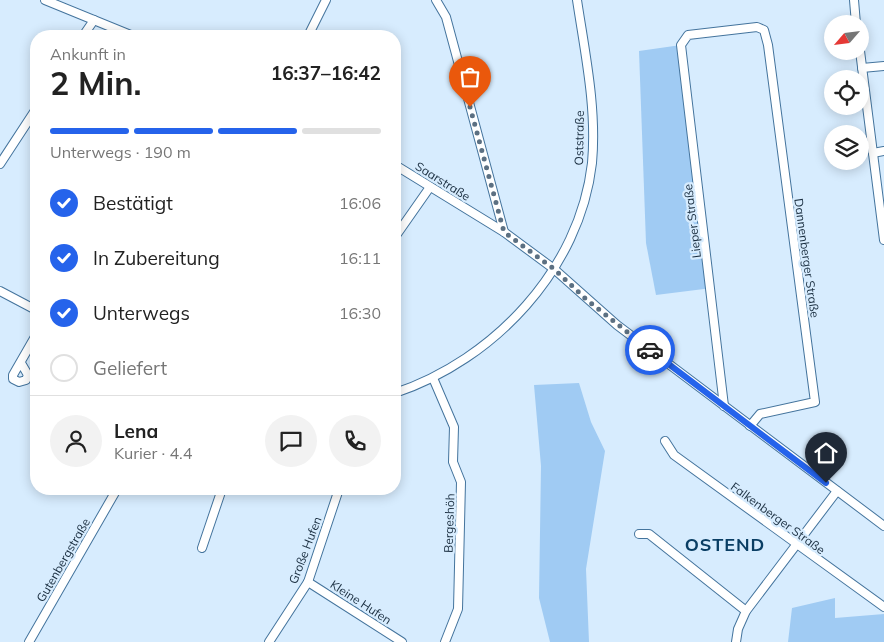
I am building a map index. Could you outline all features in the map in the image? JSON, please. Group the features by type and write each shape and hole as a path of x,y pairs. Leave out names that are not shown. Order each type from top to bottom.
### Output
{"street":[{"path":"46,0 118,30"},
{"path":"311,30 326,0"},
{"path":"436,0 446,17 504,232"},
{"name":"Oststraße","path":"401,391 433,378 492,340 511,322 554,269 585,200 592,164 590,97 577,0"},
{"path":"854,0 855,15"},
{"path":"88,30 94,20"},
{"name":"Dannenberger Straße","path":"688,35 757,27 764,30 768,45 815,402 760,414 750,426"},
{"name":"Lieper Straße","path":"688,35 682,45 724,406"},
{"path":"861,60 884,240"},
{"path":"862,68 884,66"},
{"path":"0,164 30,118"},
{"path":"873,153 884,152"},
{"name":"Saarstraße","path":"401,169 504,232 554,269 617,325 884,526"},
{"path":"401,228 430,187"},
{"path":"0,291 30,307"},
{"path":"21,363 30,346"},
{"name":"Bergeshöh","path":"433,378 454,427 453,462 462,487 458,609 445,642"},
{"name":"Falkenberger Straße","path":"666,441 674,456 884,606"},
{"path":"736,642 738,629 746,611 798,545 837,491"},
{"name":"Gutenbergstraße","path":"29,642 114,495"},
{"path":"202,548 220,495"},
{"name":"Große Hufen","path":"269,642 308,582 337,495"},
{"path":"639,534 649,534 746,611"},
{"name":"Kleine Hufen","path":"308,582 402,642"}],"shaded area":[{"path":"681,45 712,288 656,295 646,243 639,51"},
{"path":"579,383 591,422 605,451 586,569 589,642 550,642 539,598 541,466 534,385"},
{"path":"835,598 835,618 884,614 884,642 788,642 792,608"}],"way so far":[{"path":"470,107 504,232 554,269 587,300 650,350"}],"district":[{"name":"OSTEND","path":"725,544"}],"route":[{"path":"650,350 826,483"}]}
